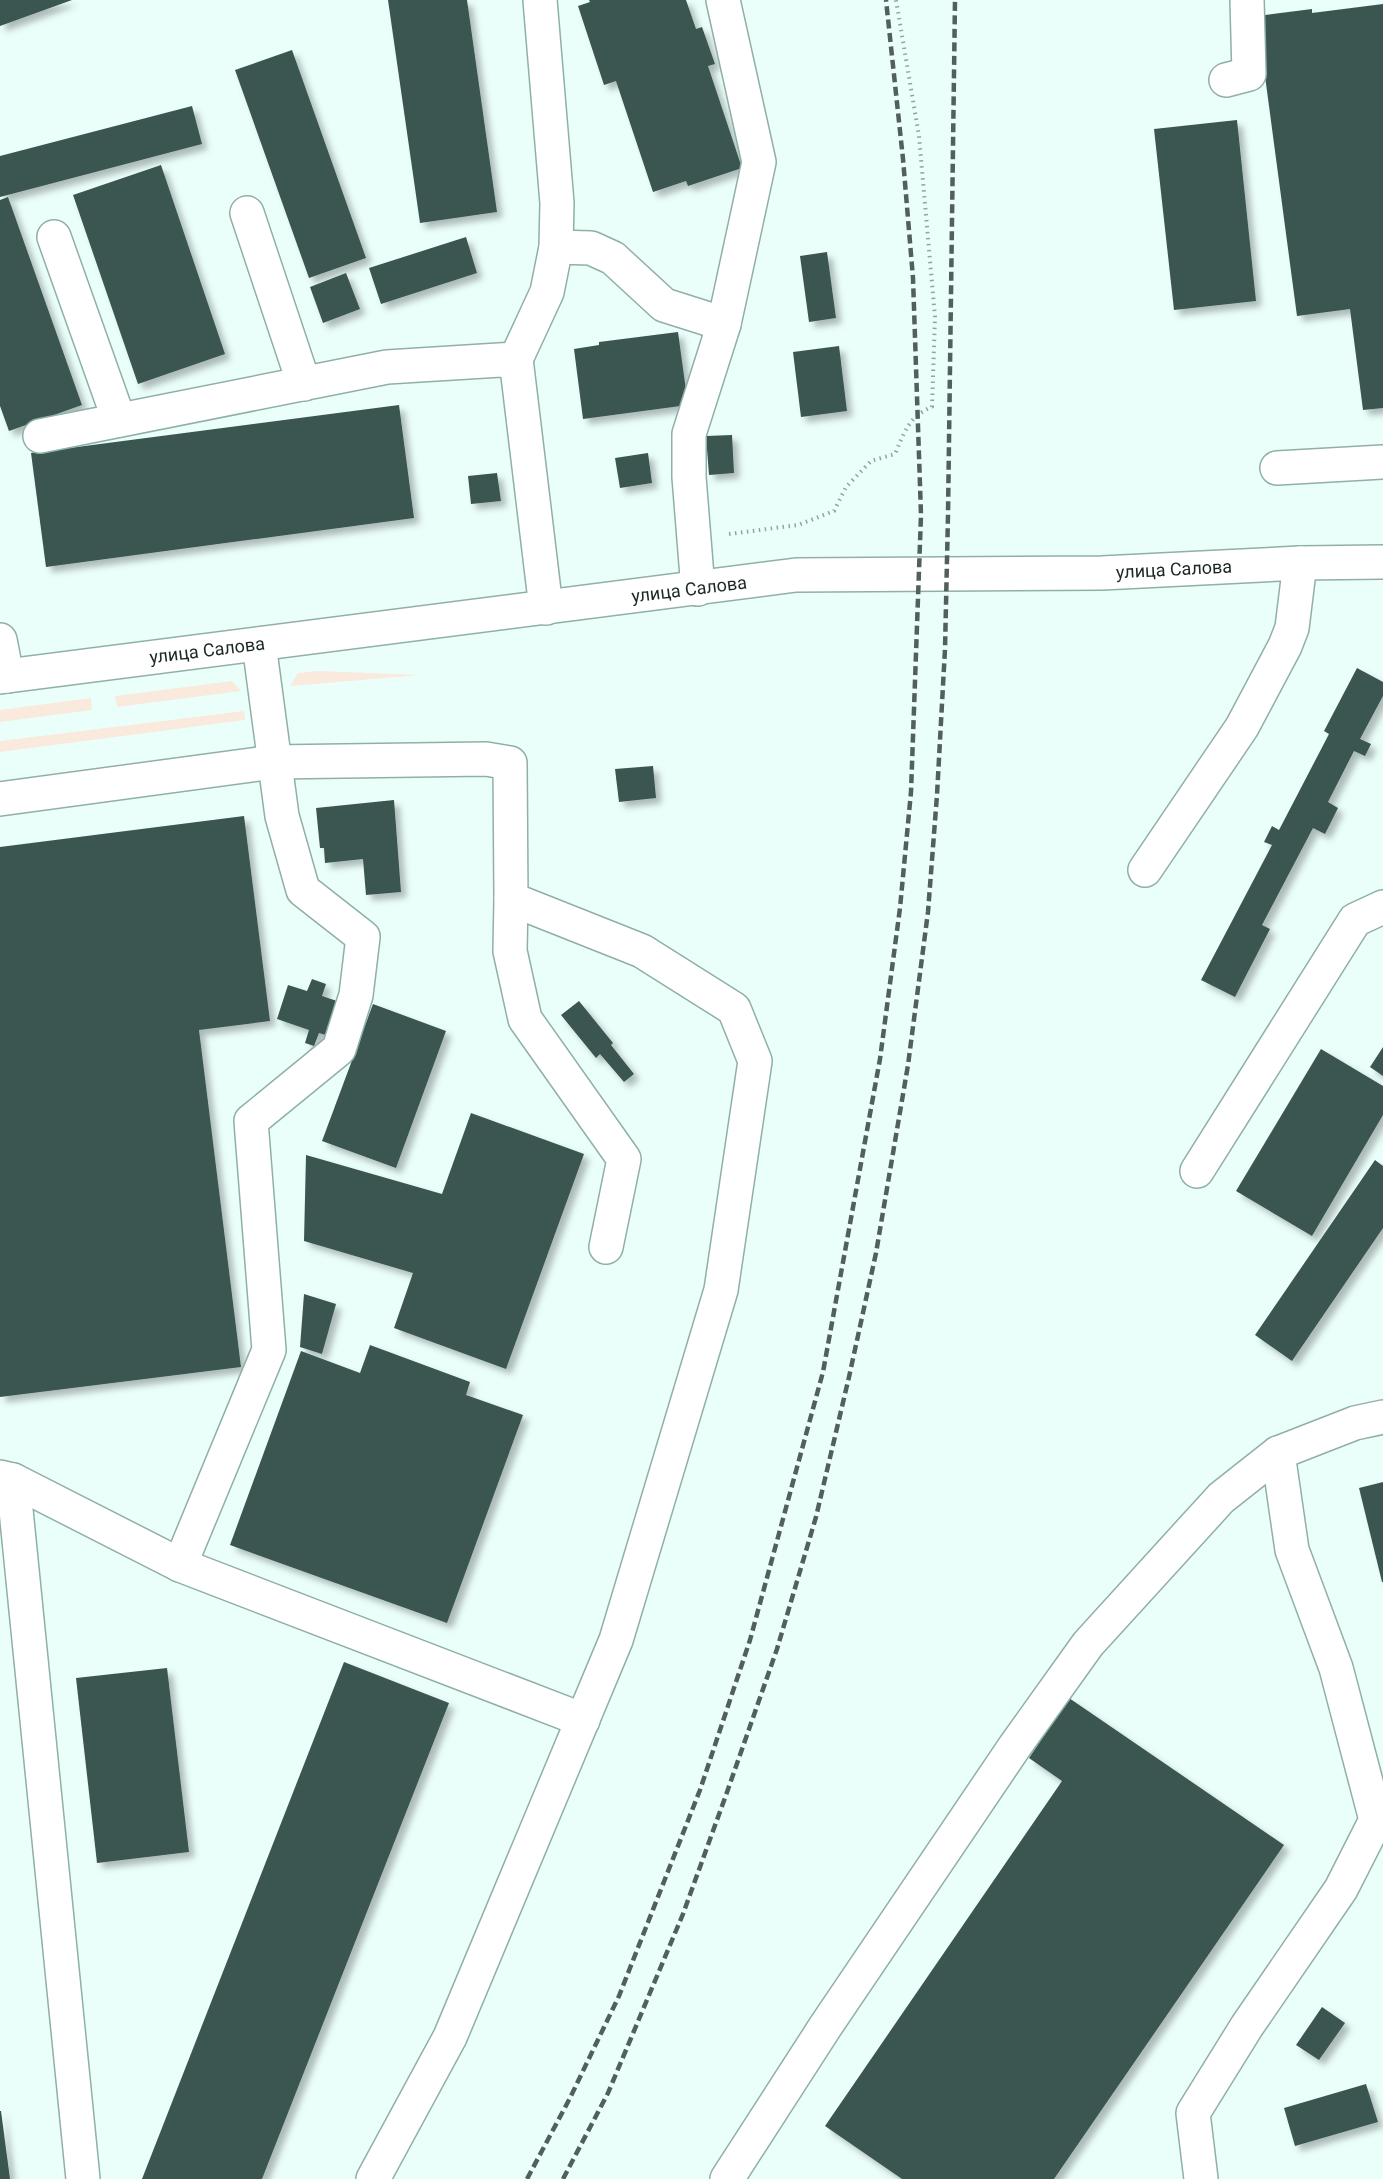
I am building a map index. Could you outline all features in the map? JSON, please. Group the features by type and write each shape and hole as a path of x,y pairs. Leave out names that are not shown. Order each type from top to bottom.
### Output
{"street":[{"path":"540,0 557,203 556,247 547,292 516,359 546,608"},
{"path":"698,589 693,539 689,434 724,324 759,162 723,0"},
{"path":"1226,80 1249,74 1247,0"},
{"path":"247,213 304,384"},
{"path":"54,237 119,420"},
{"path":"556,247 591,248 613,258 664,304 724,324"},
{"path":"40,436 387,367 516,359"},
{"path":"1277,468 1383,462"},
{"name":"улица Салова","path":"4,676 796,575 1102,573 1300,563 1383,562"},
{"path":"1145,870 1242,727 1285,646 1292,628 1300,563"},
{"path":"0,640 4,676"},
{"path":"180,1564 269,1350 250,1121 339,1049 356,994 363,937 303,890 282,816 259,644"},
{"path":"0,799 273,762 486,759 510,763 512,899 510,951 525,1019 624,1159 606,1247"},
{"path":"374,2179 450,2037 616,1640 721,1290 755,1061 734,1009 642,951 512,899"},
{"path":"1197,1171 1355,920 1383,907"},
{"path":"727,2179 832,2017 1088,1644 1221,1498 1278,1453 1355,1423 1383,1417"},
{"path":"1201,2179 1193,2113 1247,2026 1341,1889 1376,1820 1336,1668 1292,1550 1278,1453"},
{"path":"6,1479 180,1564 583,1720"},
{"path":"6,1479 83,2179"}],"path":[{"path":"723,535 798,525 834,512 846,487 871,461 895,454 906,428 919,412 932,407 935,317 919,136 896,0"}],"shaded area":[{"path":"318,671 420,675 290,686 298,673"},
{"path":"232,681 241,691 117,707 115,696"},
{"path":"91,698 92,710 0,722 0,710"},
{"path":"244,711 245,720 0,752 0,741"}],"building":[{"path":"0,0 72,0 0,26"},
{"path":"388,0 467,0 497,212 420,223"},
{"path":"589,0 686,0 696,29 702,27 715,64 708,66 742,168 688,186 686,181 653,192 616,81 604,85 578,6 590,2"},
{"path":"1383,4 1383,408 1363,410 1350,309 1297,316 1257,16 1312,9 1312,13"},
{"path":"292,50 366,258 309,278 235,70"},
{"path":"192,106 202,144 0,197 0,156"},
{"path":"1237,120 1256,301 1174,310 1154,129"},
{"path":"161,165 225,354 138,384 73,195"},
{"path":"8,197 82,405 9,431 0,406 0,200"},
{"path":"466,237 477,273 381,304 369,268"},
{"path":"827,252 836,318 809,322 800,256"},
{"path":"346,273 360,309 323,323 310,287"},
{"path":"678,332 688,405 583,419 574,349 599,345 599,342"},
{"path":"839,346 847,411 801,417 793,352"},
{"path":"399,405 414,518 46,567 31,453"},
{"path":"732,435 734,473 709,475 706,436"},
{"path":"648,453 652,483 620,488 615,458"},
{"path":"497,473 501,501 471,504 468,476"},
{"path":"1357,668 1383,682 1383,696 1360,739 1371,744 1365,756 1354,751 1328,802 1338,808 1325,834 1313,828 1262,925 1270,929 1235,997 1201,980 1272,845 1264,842 1272,826 1279,830 1329,734 1324,731"},
{"path":"653,766 656,798 619,802 615,769"},
{"path":"394,800 401,892 366,895 363,859 325,863 324,848 320,848 316,808"},
{"path":"244,816 270,1021 199,1030 241,1367 0,1397 0,847"},
{"path":"312,979 326,984 322,996 340,1002 329,1036 319,1033 314,1046 305,1043 309,1030 277,1019 288,985 307,991"},
{"path":"579,1001 613,1043 611,1045 634,1074 624,1082 600,1054 596,1058 561,1015"},
{"path":"373,1004 446,1031 396,1168 322,1141"},
{"path":"1383,1047 1383,1076 1370,1067"},
{"path":"1321,1049 1383,1086 1383,1115 1312,1236 1236,1191"},
{"path":"471,1113 584,1154 506,1369 394,1328 413,1273 304,1241 306,1155 442,1194"},
{"path":"1375,1160 1383,1166 1383,1228 1292,1361 1255,1335"},
{"path":"304,1294 336,1304 322,1354 300,1347"},
{"path":"370,1345 470,1382 466,1395 523,1415 447,1623 230,1545 301,1351 360,1373"},
{"path":"1383,1482 1383,1582 1382,1582 1359,1488"},
{"path":"344,1662 449,1703 262,2179 142,2179"},
{"path":"167,1668 189,1852 97,1863 76,1678"},
{"path":"1069,1698 1284,1845 1054,2179 902,2179 825,2126 1062,1781 1029,1758"},
{"path":"1322,2007 1345,2023 1319,2060 1296,2045"},
{"path":"1366,2084 1378,2122 1295,2146 1284,2108"},
{"path":"1,2111 10,2179 0,2179"}],"railway":[{"path":"527,2179 570,2098 619,1996 700,1790 750,1640 823,1372 880,1059 900,908 911,792 921,515 913,278 886,0"},
{"path":"563,2179 608,2093 683,1914 777,1649 816,1517 876,1253 908,1065 928,912 937,795 945,649 955,0"}]}
